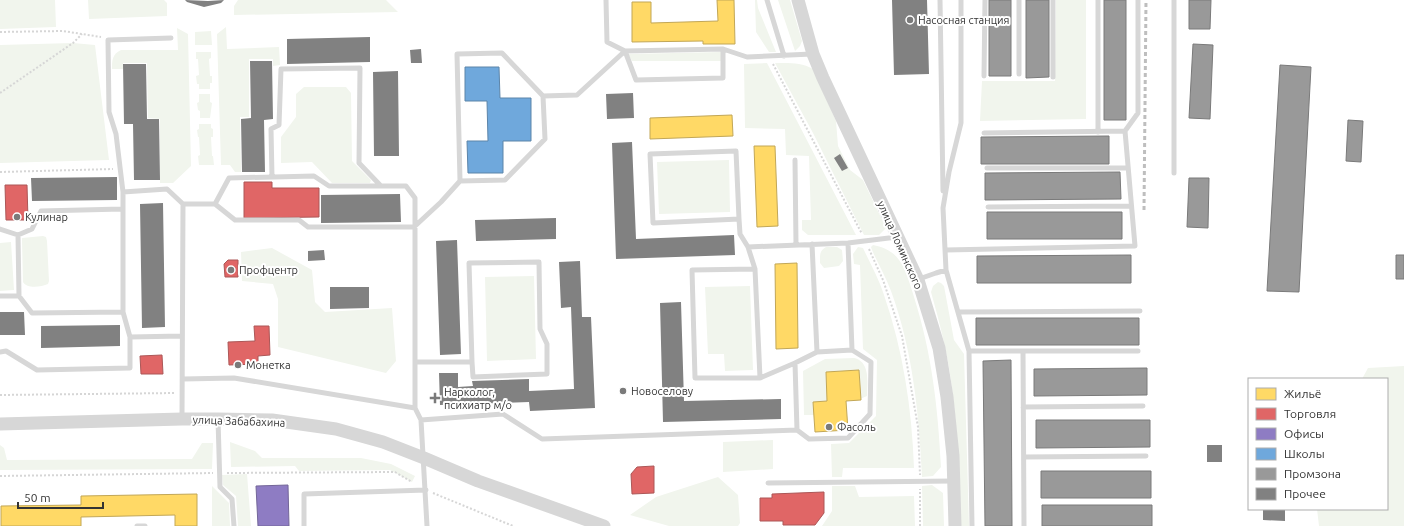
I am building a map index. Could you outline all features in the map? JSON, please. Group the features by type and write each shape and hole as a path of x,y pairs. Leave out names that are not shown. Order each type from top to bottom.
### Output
{"street":[{"name":"улица Ломинского","path":"798,0 813,54 829,92 918,280 939,348 947,397 953,456 955,526"},
{"name":"улица Забабахина","path":"0,424 218,419 272,420 336,429 383,442 484,484 604,526"}],"lane":[{"path":"606,0 608,42 625,51 723,49 747,57 813,54"},
{"path":"768,0 784,56"},
{"path":"940,0 946,270 969,351 972,526"},
{"path":"944,208 948,179 961,124 961,0"},
{"path":"984,76 985,0"},
{"path":"1019,0 1019,74"},
{"path":"1053,0 1053,77"},
{"path":"1098,0 1098,132"},
{"path":"946,250 1135,246 1125,131 1138,113 1138,0"},
{"path":"1174,0 1174,173"},
{"path":"0,352 6,351 37,370 130,368 130,337 123,312 123,192 116,134 109,112 108,40 171,38"},
{"path":"625,51 636,80 723,78 723,49"},
{"path":"542,96 577,95 625,51"},
{"path":"123,192 167,189 183,204 215,204 235,220 299,220 308,227 414,227 441,202 460,181 457,54 502,53 542,96 544,140 505,180 460,181"},
{"path":"272,177 271,129 280,125 281,69 360,68 359,163 380,185"},
{"path":"984,133 1125,131"},
{"path":"739,219 653,223 650,154 736,151 740,234 748,247 755,269 760,378"},
{"path":"796,160 796,244"},
{"path":"987,168 1128,168"},
{"path":"215,204 229,178 314,176 329,186 406,186 415,198 415,408 422,420 427,526"},
{"path":"182,419 183,204"},
{"path":"988,207 1131,206"},
{"path":"0,229 18,235 32,229 41,210 122,209"},
{"path":"18,235 18,296 32,313 123,312"},
{"path":"748,247 848,242 897,237"},
{"path":"848,242 852,350"},
{"path":"812,244 817,352"},
{"path":"538,262 540,329 547,344 547,374 473,377 472,362 469,263 538,262"},
{"path":"422,420 503,414 542,439 797,430 809,439 848,438 870,414 871,362 852,350 817,352 760,378 695,378 692,270 755,269"},
{"path":"918,280 946,270"},
{"path":"0,296 18,296"},
{"path":"958,312 1140,311"},
{"path":"130,337 182,336"},
{"path":"969,351 1138,351"},
{"path":"1023,351 1024,526"},
{"path":"415,362 472,362"},
{"path":"795,362 797,430"},
{"path":"183,379 234,378 415,408"},
{"path":"1023,407 1143,406"},
{"path":"218,419 220,487 232,499 234,526"},
{"path":"1024,457 1146,456"},
{"path":"768,483 954,481"},
{"path":"304,526 304,494 426,490"},
{"path":"137,526 145,526"}],"path":[{"path":"0,32 63,31 98,36 108,40"},
{"path":"0,93 73,43 82,34"},
{"path":"769,56 866,240 883,280 902,336 918,427 920,526"},
{"path":"0,172 120,169"},
{"path":"0,395 183,393"},
{"path":"0,476 219,473"}],"shaded area":[{"path":"0,0 55,0 56,27 0,29"},
{"path":"88,0 164,0 167,3 167,16 89,19"},
{"path":"238,0 386,0 398,12 234,15 234,6"},
{"path":"755,0 757,0 758,8 776,52 769,52 756,32"},
{"path":"778,0 790,0 802,41 800,46 795,51"},
{"path":"1056,0 1086,0 1086,119 980,121 982,81 1055,81"},
{"path":"226,27 227,49 279,47 280,65 273,66 273,59 249,59 249,117 240,117 241,172 235,172 230,165 221,165 217,34"},
{"path":"177,28 188,34 191,166 173,183 160,183 160,119 148,118 147,63 123,63 123,69 112,69 112,63 114,56 121,50 178,50"},
{"path":"211,31 212,45 195,45 195,32"},
{"path":"73,43 95,45 109,160 0,163 0,45"},
{"path":"196,52 211,52 211,58 209,59 212,83 210,83 210,89 199,89 199,84 197,84 196,76 199,75"},
{"path":"721,52 721,61 632,61 628,54"},
{"path":"767,63 856,235 808,235 802,230 802,220 811,220 809,156 786,155 785,129 745,128 744,64"},
{"path":"775,63 799,64 813,69 836,121 838,146 850,170 863,180 886,228 879,235 864,235 813,133"},
{"path":"304,87 346,87 351,93 352,161 371,180 370,183 332,183 312,162 281,163 281,137 296,117 296,94"},
{"path":"199,94 210,94 210,102 212,103 210,118 200,118 200,111 198,110 197,103 199,102"},
{"path":"199,124 211,124 211,128 213,129 213,137 211,137 214,165 199,165 199,137 197,130 199,129"},
{"path":"729,160 730,212 659,214 657,162"},
{"path":"46,237 47,241 49,281 48,284 42,286 28,286 23,282 22,238"},
{"path":"11,242 14,290 0,291 0,243"},
{"path":"873,245 891,252 901,263 910,283 920,318 930,360 938,424 941,467 933,476 922,477 917,406 910,360 899,314 889,286 872,250 871,247"},
{"path":"826,247 837,247 842,250 843,261 839,266 824,268 820,263 821,252"},
{"path":"858,247 863,248 880,283 891,316 909,402 914,468 843,468 842,477 832,477 831,444 849,443 876,416 877,360 863,349 860,265 854,264 853,254"},
{"path":"272,248 312,270 315,302 325,312 392,308 396,361 386,373 278,347 278,299 273,284 242,281 241,252"},
{"path":"534,276 536,359 487,361 485,277"},
{"path":"938,282 944,286 954,340 964,354 969,526 961,526 957,440 952,388 938,316 931,292 933,286"},
{"path":"750,286 753,370 725,371 724,354 708,354 705,287"},
{"path":"854,358 859,360 866,368 867,396 860,399 859,370 826,372 827,401 814,402 814,415 804,415 803,371 825,359"},
{"path":"1404,366 1404,526 1319,526 1317,510 1388,510 1388,378 1363,378 1368,368"},
{"path":"773,440 773,469 723,472 723,442"},
{"path":"230,442 255,451 262,458 361,458 391,464 415,476 412,482 390,470 299,471 295,466 231,467"},
{"path":"202,443 213,443 212,469 0,470 0,445 4,448 7,460 192,459"},
{"path":"247,474 251,526 238,526 236,496 223,485 222,475"},
{"path":"718,477 738,495 740,523 738,526 669,526 630,515 656,497"},
{"path":"932,485 943,493 944,526 923,526 922,486"},
{"path":"212,486 229,503 230,526 212,526"},
{"path":"832,486 855,486 859,497 914,496 915,526 822,526 832,511"}],"building: Жильё":[{"path":"717,0 734,0 735,44 703,44 703,41 632,42 632,2 651,2 651,23 718,21"},
{"path":"732,115 733,136 650,139 650,118"},
{"path":"754,146 775,146 778,226 757,227"},
{"path":"797,263 798,348 776,349 775,264"},
{"path":"859,370 861,400 846,401 848,430 815,432 813,402 827,401 826,372"},
{"path":"197,494 197,526 175,526 175,515 81,517 81,526 1,526 1,506 81,505 81,496"}],"building: Торговля":[{"path":"244,182 272,182 272,188 319,188 319,217 244,218"},
{"path":"5,185 27,185 28,220 6,220"},
{"name":"Профцентр","path":"228,260 238,260 238,277 225,277 224,264"},
{"path":"254,326 269,326 270,355 258,356 258,364 229,365 228,342 255,341"},
{"path":"162,355 163,374 141,374 140,356"},
{"path":"654,466 654,493 632,494 631,474 637,467"},
{"path":"824,492 824,513 815,525 783,525 783,521 760,521 760,498 772,498 772,494"}],"building: Офисы":[{"path":"288,485 289,526 258,526 256,486"}],"building: Школы":[{"path":"465,67 499,67 500,98 531,98 531,141 503,141 503,173 468,173 467,141 488,141 487,101 465,101"}],"building: Промзона":[{"path":"989,0 1011,0 1011,76 989,76"},
{"path":"1026,0 1049,0 1049,77 1026,78"},
{"path":"1104,0 1126,0 1126,120 1104,120"},
{"path":"1189,0 1211,0 1210,29 1189,29"},
{"path":"1193,44 1213,45 1210,119 1189,118"},
{"path":"1280,65 1311,67 1299,292 1267,291"},
{"path":"1348,120 1363,121 1361,162 1346,161"},
{"path":"1109,136 1109,164 981,164 981,137"},
{"path":"1120,172 1121,199 985,200 985,173"},
{"path":"1189,178 1209,178 1208,228 1187,227"},
{"path":"987,212 1122,212 1122,239 987,239"},
{"path":"1131,255 1131,283 977,283 977,256"},
{"path":"1396,255 1404,255 1404,279 1396,279"},
{"path":"976,318 1139,318 1139,345 976,345"},
{"path":"1011,360 1012,526 985,526 983,361"},
{"path":"1147,368 1147,395 1034,396 1034,369"},
{"path":"1036,420 1150,420 1150,447 1036,448"},
{"path":"1041,471 1151,471 1151,498 1041,498"},
{"path":"1042,505 1152,505 1152,526 1042,526"}],"building: Прочее":[{"path":"185,0 224,0 221,3 204,7"},
{"name":"Насосная станция","path":"892,0 927,0 929,74 894,75"},
{"path":"370,37 370,62 287,64 287,39"},
{"path":"421,49 422,63 411,63 410,50"},
{"path":"250,61 272,61 273,119 264,120 265,172 242,172 241,119 251,118"},
{"path":"123,64 146,64 147,119 159,119 160,180 134,180 133,124 124,124"},
{"path":"398,71 399,156 374,156 373,72"},
{"path":"633,93 634,118 607,119 606,94"},
{"path":"632,142 636,239 734,235 735,255 616,259 612,143"},
{"path":"840,154 848,168 842,171 834,158"},
{"path":"117,177 117,200 32,201 31,178"},
{"path":"400,194 401,222 321,223 321,195"},
{"path":"163,203 165,327 142,328 140,204"},
{"path":"556,218 556,239 476,241 475,220"},
{"path":"457,240 461,354 440,355 436,241"},
{"path":"324,250 325,260 308,261 308,251"},
{"path":"580,261 582,317 591,317 595,408 530,411 529,402 440,405 439,373 458,373 458,387 473,386 472,381 529,379 529,391 574,389 571,307 561,308 559,262"},
{"path":"330,287 369,287 369,308 330,309"},
{"path":"681,302 684,401 781,399 781,419 663,422 660,303"},
{"path":"0,312 24,312 25,335 0,335"},
{"path":"120,325 120,346 41,348 41,326"},
{"path":"1207,445 1222,445 1222,462 1207,462"},
{"path":"1263,510 1285,510 1285,521 1263,520"}],"railway":[{"path":"1144,210 1146,0"}],"place":[{"name":"Насосная станция","path":"910,20"},
{"name":"Кулинар","path":"17,217"},
{"name":"Профцентр","path":"231,270"},
{"name":"Монетка","path":"238,365"},
{"name":"Новоселову","path":"623,391"},
{"name":"Нарколог, психиатр м/о","path":"435,398"},
{"name":"Фасоль","path":"829,427"}]}
